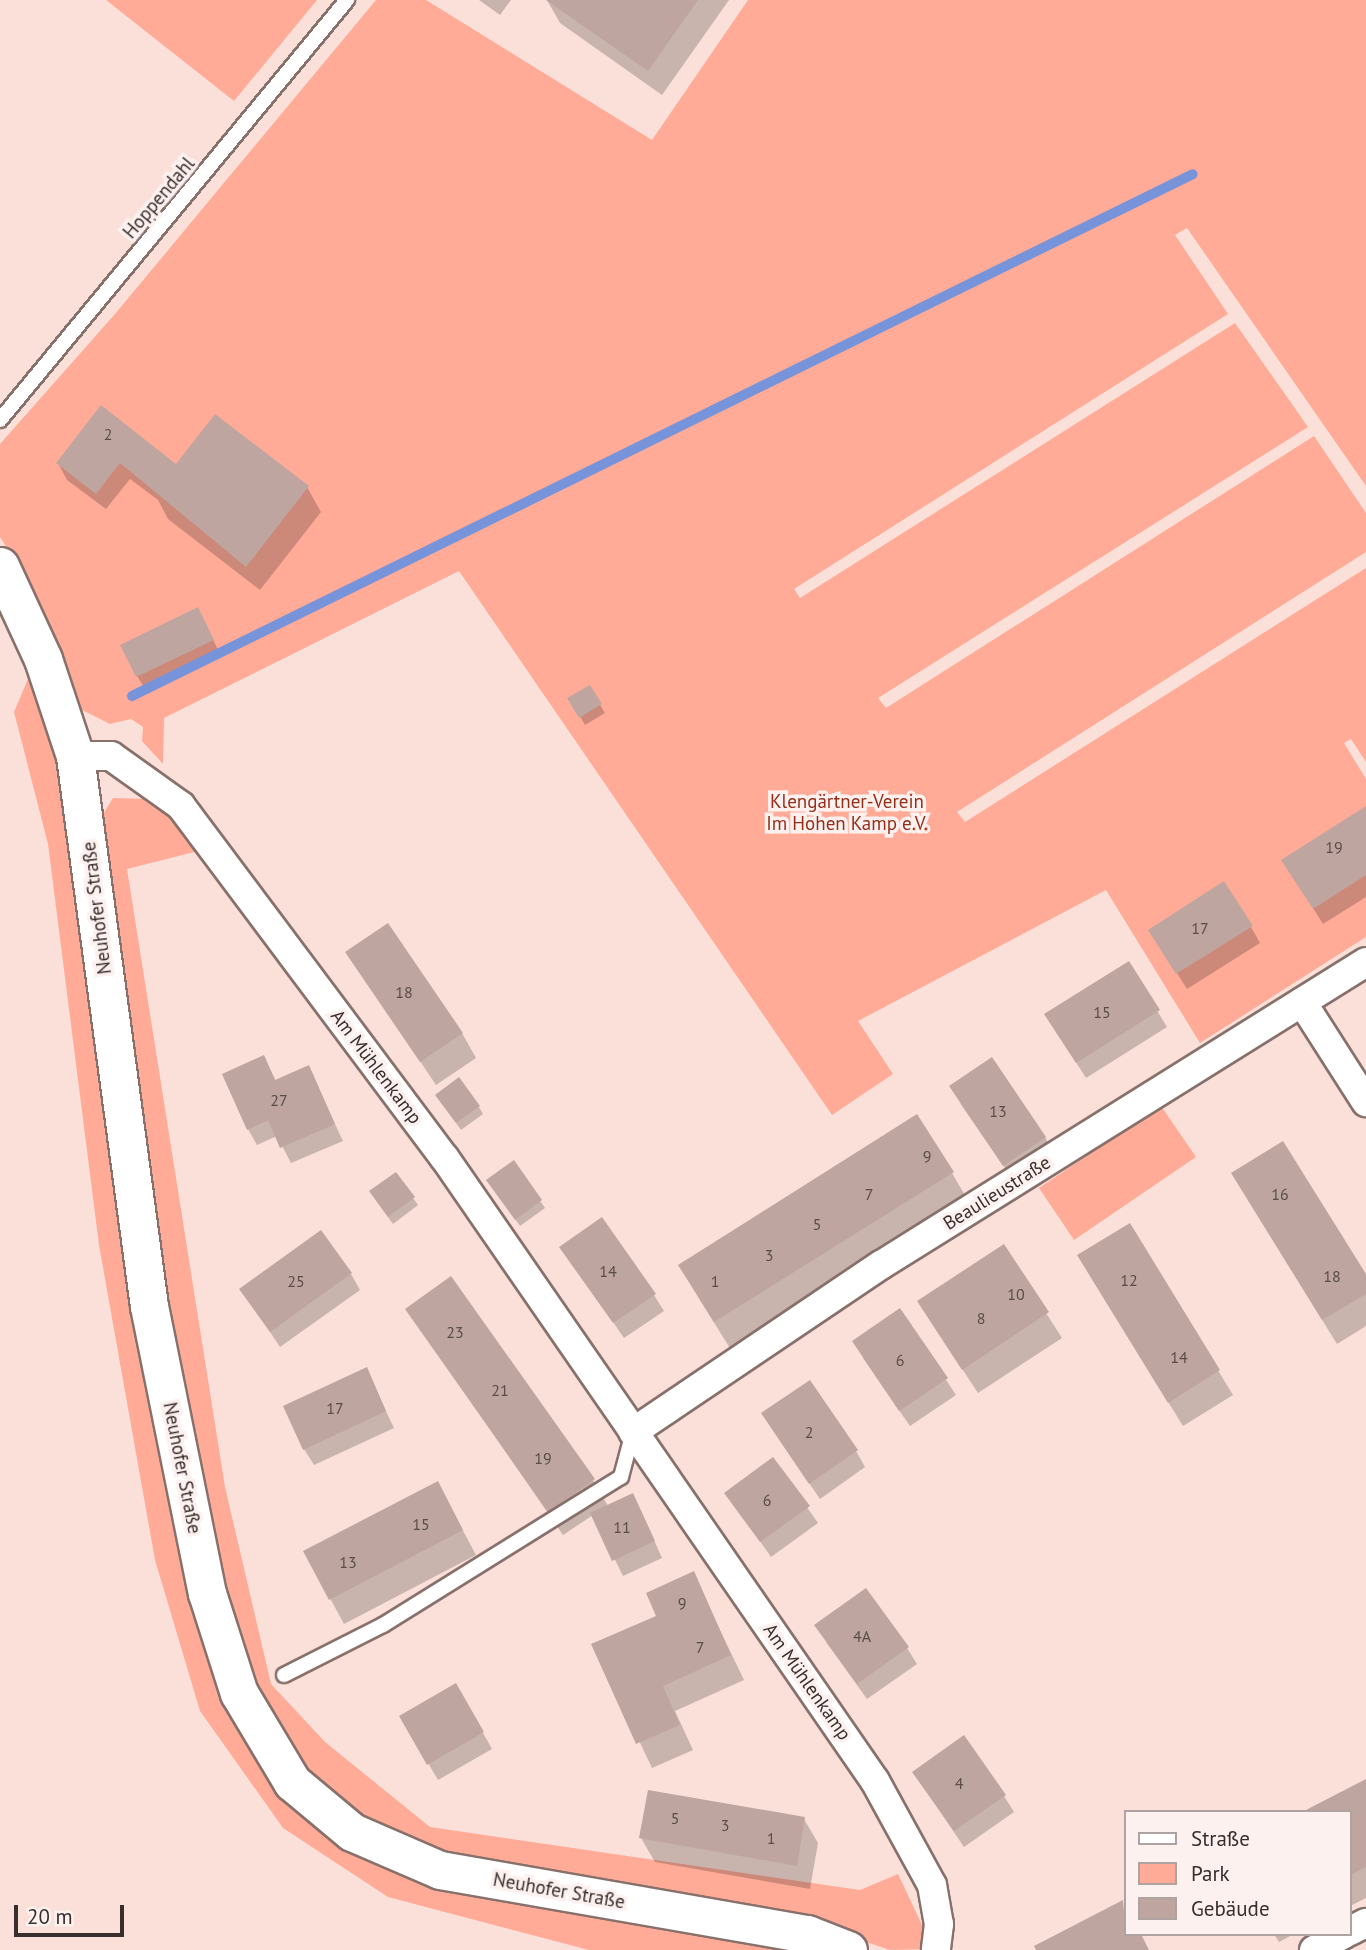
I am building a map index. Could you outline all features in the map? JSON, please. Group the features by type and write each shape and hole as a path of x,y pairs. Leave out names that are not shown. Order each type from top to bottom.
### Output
{"street":[{"name":"Neuhofer Straße","path":"0,566 43,659 75,756 149,1306 207,1593 239,1693 292,1782 352,1832 440,1870 807,1934 848,1950"},
{"name":"Am Mühlenkamp","path":"75,756 111,756 181,806 444,1157 903,1829 932,1885 939,1924 936,1950"},
{"name":"Beaulieustraße","path":"633,1432 881,1265 1366,961"},
{"path":"1302,1003 1366,1102"},
{"path":"1314,1950 1340,1936"}],"lane":[{"name":"Hoppendahl","path":"0,420 347,0"},
{"path":"284,1675 383,1625 621,1477 633,1432"}],"green space":[{"path":"106,0 317,0 234,101"},
{"name":"Klengärtner-Verein Im Hohen Kamp e.V.","path":"376,0 426,0 652,140 748,0 1366,0 1366,486 1187,228 1175,235 1228,314 794,589 800,598 1235,323 1308,427 878,698 886,708 1314,436 1366,513 1366,552 957,812 965,822 1366,568 1366,762 1351,739 1344,743 1366,779 1366,937 1200,1043 1106,890 858,1021 893,1074 832,1115 459,571 164,718 163,764 142,741 143,727 131,719 110,724 82,710 24,574 0,537 0,444 115,314"},
{"path":"31,672 62,764 193,1600 327,1833 378,1864 442,1888 800,1950 589,1950 388,1897 283,1828 200,1711 155,1560 99,1245 48,844 14,712"},
{"path":"113,798 147,799 163,807 202,850 127,869 225,1487 271,1684 325,1742 430,1827 860,1890 898,1874 922,1925 927,1949 890,1950 813,1924 449,1858 345,1809 313,1778 259,1696 224,1595 162,1289 102,816"},
{"path":"1161,1106 1196,1157 1074,1240 1039,1188"}],"building":[{"path":"546,0 698,0 648,71"},
{"path":"101,405 176,464 215,414 309,486 246,567 120,463 96,494 56,463"},
{"path":"198,607 214,640 136,677 120,645"},
{"path":"590,685 602,704 579,718 567,698"},
{"path":"1366,806 1366,875 1313,909 1281,860"},
{"path":"1224,881 1253,926 1176,974 1148,930"},
{"path":"388,923 463,1033 420,1062 345,952"},
{"path":"1129,961 1160,1010 1076,1063 1044,1014"},
{"path":"264,1055 275,1080 309,1065 335,1124 280,1148 268,1120 247,1130 222,1074"},
{"path":"992,1057 1046,1137 1003,1166 949,1086"},
{"path":"459,1077 480,1106 456,1123 435,1095"},
{"path":"917,1114 954,1172 714,1322 678,1265"},
{"path":"1283,1141 1366,1274 1366,1294 1322,1320 1231,1173"},
{"path":"514,1160 542,1200 515,1220 486,1180"},
{"path":"396,1172 415,1197 388,1217 369,1191"},
{"path":"602,1217 656,1294 613,1323 559,1247"},
{"path":"1130,1223 1220,1370 1168,1403 1077,1255"},
{"path":"321,1230 352,1273 270,1332 239,1289"},
{"path":"1004,1244 1049,1312 962,1370 917,1301"},
{"path":"451,1276 595,1479 548,1512 405,1309"},
{"path":"900,1308 948,1378 899,1411 852,1341"},
{"path":"367,1367 386,1411 303,1450 283,1406"},
{"path":"810,1380 858,1450 809,1484 761,1413"},
{"path":"773,1457 810,1506 760,1542 724,1493"},
{"path":"438,1481 463,1530 329,1600 303,1551"},
{"path":"633,1493 655,1541 612,1561 590,1513"},
{"path":"694,1571 731,1655 663,1686 680,1725 636,1744 591,1644 656,1616 646,1593"},
{"path":"866,1588 909,1647 857,1684 814,1625"},
{"path":"456,1683 484,1732 427,1765 399,1716"},
{"path":"964,1735 1006,1795 954,1831 912,1772"},
{"path":"1366,1779 1366,1867 1352,1874 1352,1810 1306,1810"},
{"path":"648,1790 805,1817 797,1866 639,1838"},
{"path":"1123,1900 1124,1936 1142,1936 1149,1950 1036,1950 1034,1946"}],"waterway":[{"path":"132,696 1193,174"}]}
